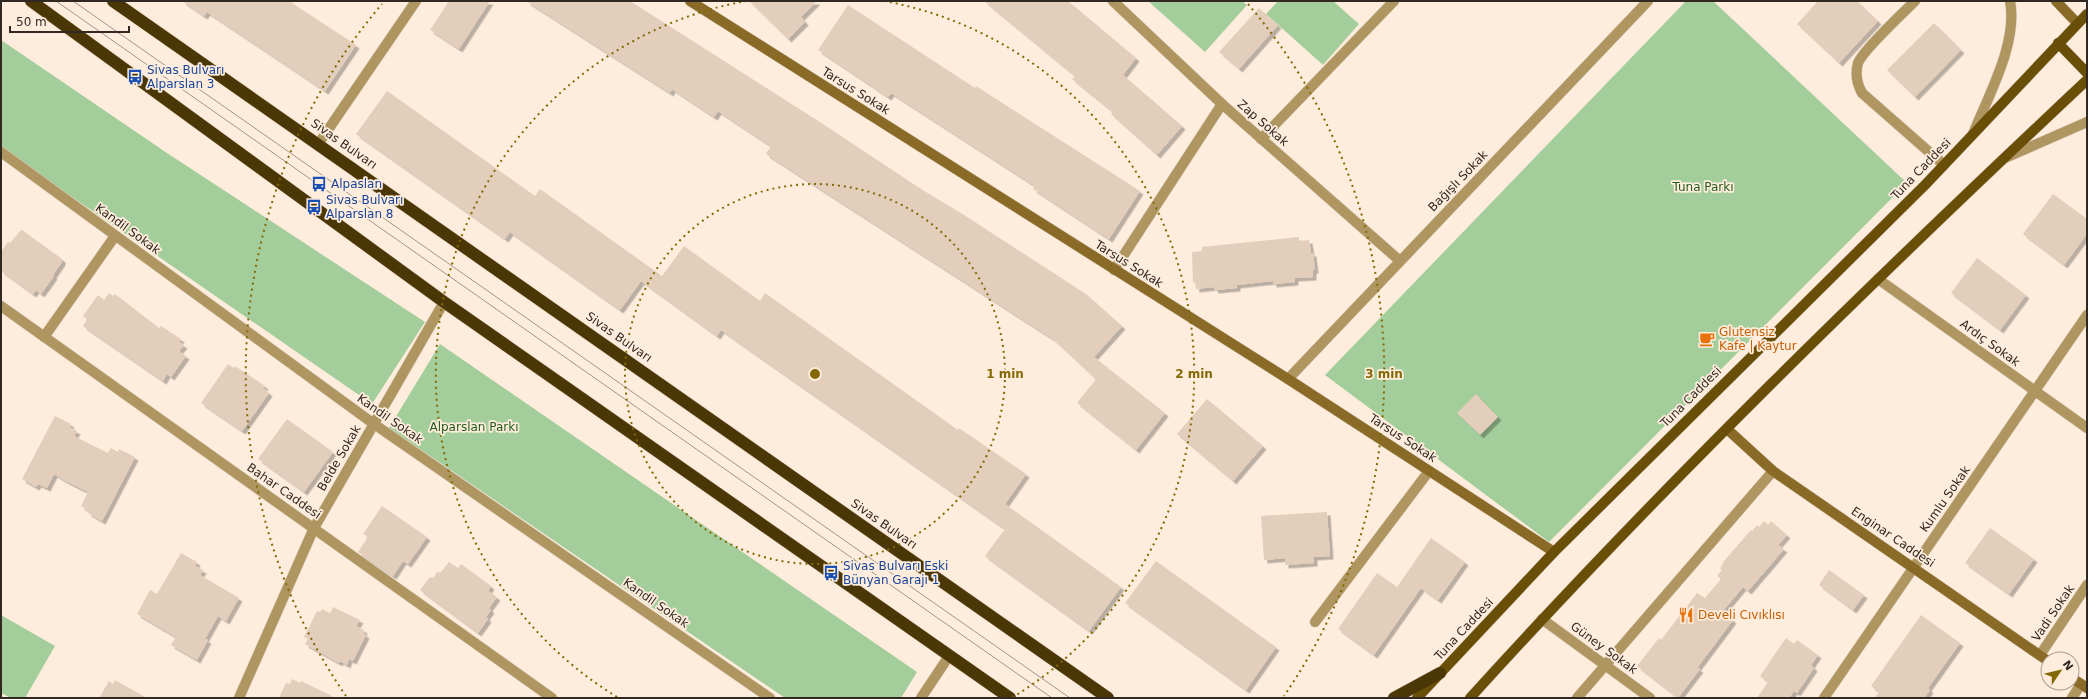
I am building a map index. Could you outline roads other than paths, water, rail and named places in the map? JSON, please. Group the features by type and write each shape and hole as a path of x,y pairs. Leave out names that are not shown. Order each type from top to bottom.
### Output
{"highway":[{"path":"30,1 444,302 1010,698"},
{"name":"Sivas Bulvarı","path":"113,1 1108,698"},
{"path":"1394,698 1440,674"}],"main road":[{"name":"Tuna Caddesi","path":"1417,698 1554,552 1944,165 2087,14"},
{"path":"2058,43 2087,73"},
{"path":"1470,698 1542,619 1727,429 1878,279 2087,80"}],"street":[{"path":"319,144 416,1"},
{"name":"Zap Sokak","path":"1113,1 1222,104 1400,261"},
{"path":"1261,139 1394,1"},
{"name":"Bağışlı Sokak","path":"1288,379 1648,1"},
{"path":"1916,1 1862,56 1857,68 1857,82 1862,93 1944,165"},
{"path":"1973,134 2008,47 2012,24 2010,1"},
{"path":"2056,1 2077,23"},
{"name":"Tarsus Sokak","path":"697,3 1114,270 1288,379 1554,552"},
{"path":"1114,270 1222,104"},
{"path":"2004,158 2087,122"},
{"name":"Kandil Sokak","path":"1,152 374,424 770,698"},
{"path":"44,337 115,236"},
{"name":"Ardıç Sokak","path":"1878,279 2087,428"},
{"name":"Belde Sokak","path":"239,698 314,528 444,302"},
{"name":"Bahar Caddesi","path":"1,306 552,698"},
{"name":"Kumlu Sokak","path":"1824,698 2087,316"},
{"name":"Enginar Caddesi","path":"1727,429 1773,471 2040,655"},
{"path":"1315,622 1430,471"},
{"path":"1577,698 1773,471"},
{"name":"Vadi Sokak","path":"2048,651 2087,585"},
{"name":"Güney Sokak","path":"1542,619 1650,698"},
{"path":"921,698 949,656"},
{"path":"2072,698 2084,686"}],"tram line":[{"path":"56,1 1052,698"},
{"path":"73,1 1070,698"}],"place":[{"name":"Sivas Bulvarı Alparslan 3","path":"135,77"},
{"name":"Alpaslan","path":"319,184"},
{"name":"Sivas Bulvarı Alparslan 8","path":"314,207"},
{"name":"Glutensiz Kafe | Kaytur","path":"1707,339"},
{"name":"Sivas Bulvarı Eski Bünyan Garajı 1","path":"831,573"},
{"name":"Develi Cıvıklısı","path":"1686,615"}],"park label":[{"name":"Tuna Parkı","path":"1703,187"},
{"name":"Alparslan Parkı","path":"474,427"}]}
